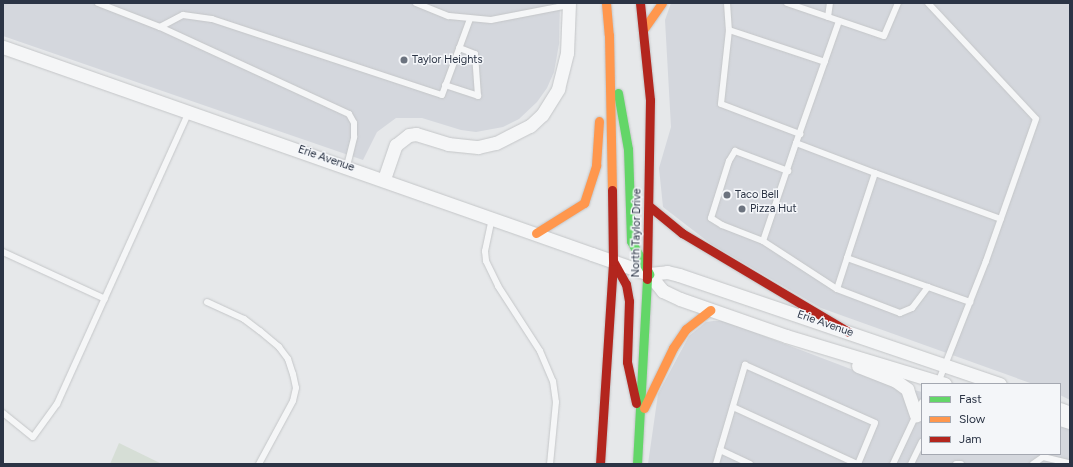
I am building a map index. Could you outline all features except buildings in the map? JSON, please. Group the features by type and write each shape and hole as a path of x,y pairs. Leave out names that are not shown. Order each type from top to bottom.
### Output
{"main road":[{"path":"600,464 613,261 606,3"},
{"name":"North Taylor Drive","path":"637,464 649,274 650,100 640,3"},
{"path":"643,30 662,3"},
{"path":"600,97 608,35"},
{"path":"608,35 628,149 631,242 640,261 649,274"},
{"path":"536,233 584,203 596,165 599,112"},
{"path":"649,206 682,233 849,332"},
{"path":"613,261 626,284 629,301 627,362 640,418"},
{"path":"640,418 674,348 686,329 710,310"}],"street":[{"path":"384,180 396,145 409,135 416,134 448,144 478,147 496,143 530,126 542,115 558,89 567,53 569,4"},
{"name":"Erie Avenue","path":"3,47 347,166 649,274 667,272 679,275 946,364 997,383"},
{"name":"Erie Avenue","path":"649,274 663,291 710,310 786,336 937,383"},
{"path":"786,336 896,381 907,389 916,415"},
{"path":"1061,408 1070,413"}],"lane":[{"path":"98,3 160,27 349,114 354,123 354,137 347,166"},
{"path":"416,3 430,5 449,16 491,20 569,4"},
{"path":"727,3 729,30 721,104 800,134"},
{"path":"787,3 884,36 898,3"},
{"path":"828,17 830,3"},
{"path":"928,3 1036,119 940,383"},
{"path":"160,27 183,15 212,19 442,95 470,19"},
{"path":"763,241 839,21"},
{"path":"729,30 825,62"},
{"path":"445,85 478,96 475,54 459,48"},
{"path":"3,413 33,437 57,404 189,112"},
{"path":"796,143 875,174 1001,219"},
{"path":"788,171 735,151 730,161 711,218 722,225 763,241 837,289 900,313 912,308 928,287"},
{"path":"837,289 875,174"},
{"path":"492,218 485,251 486,261 498,286 540,351 553,381 556,402 550,464"},
{"path":"3,252 105,298"},
{"path":"847,258 970,302"},
{"path":"207,302 244,319 260,331 279,347 288,359 293,374 296,388 293,401 259,464"},
{"path":"716,464 745,365 875,423 858,464 733,407"},
{"path":"893,464 921,404"},
{"path":"911,464 921,443"},
{"path":"720,450 750,464"},
{"path":"1033,464 1043,457 1070,463"},
{"path":"956,464 961,464"}],"shaded area":[{"path":"3,3 560,3 559,44 554,72 547,88 537,102 519,119 503,127 476,132 461,130 422,118 396,118 377,132 363,160 3,36"},
{"path":"671,3 1070,3 1070,400 1061,396 1061,383 1030,383 821,308 711,244 663,207 659,168 671,127 665,20"},
{"path":"725,321 890,384 921,392 921,455 1061,455 1061,426 1070,429 1070,464 648,464 658,394 689,336 706,322"},
{"path":"119,443 162,464 110,464"}],"traffic: fast":[{"path":"618,93 628,149 631,241 649,274"},
{"path":"637,464 647,279"}],"traffic: slow":[{"path":"606,3 609,35 612,190"},
{"path":"643,30 662,3"},
{"path":"536,233 584,203 596,165 599,121"},
{"path":"644,408 673,348 686,329 710,310"}],"traffic: jam":[{"path":"640,3 650,100 647,279"},
{"path":"600,464 613,261 612,190"},
{"path":"649,206 682,233 849,332"},
{"path":"613,261 626,284 629,301 627,362 636,403"}],"place":[{"name":"Taylor Heights","path":"404,60"},
{"name":"Taco Bell","path":"727,195"},
{"name":"Pizza Hut","path":"742,209"}]}
